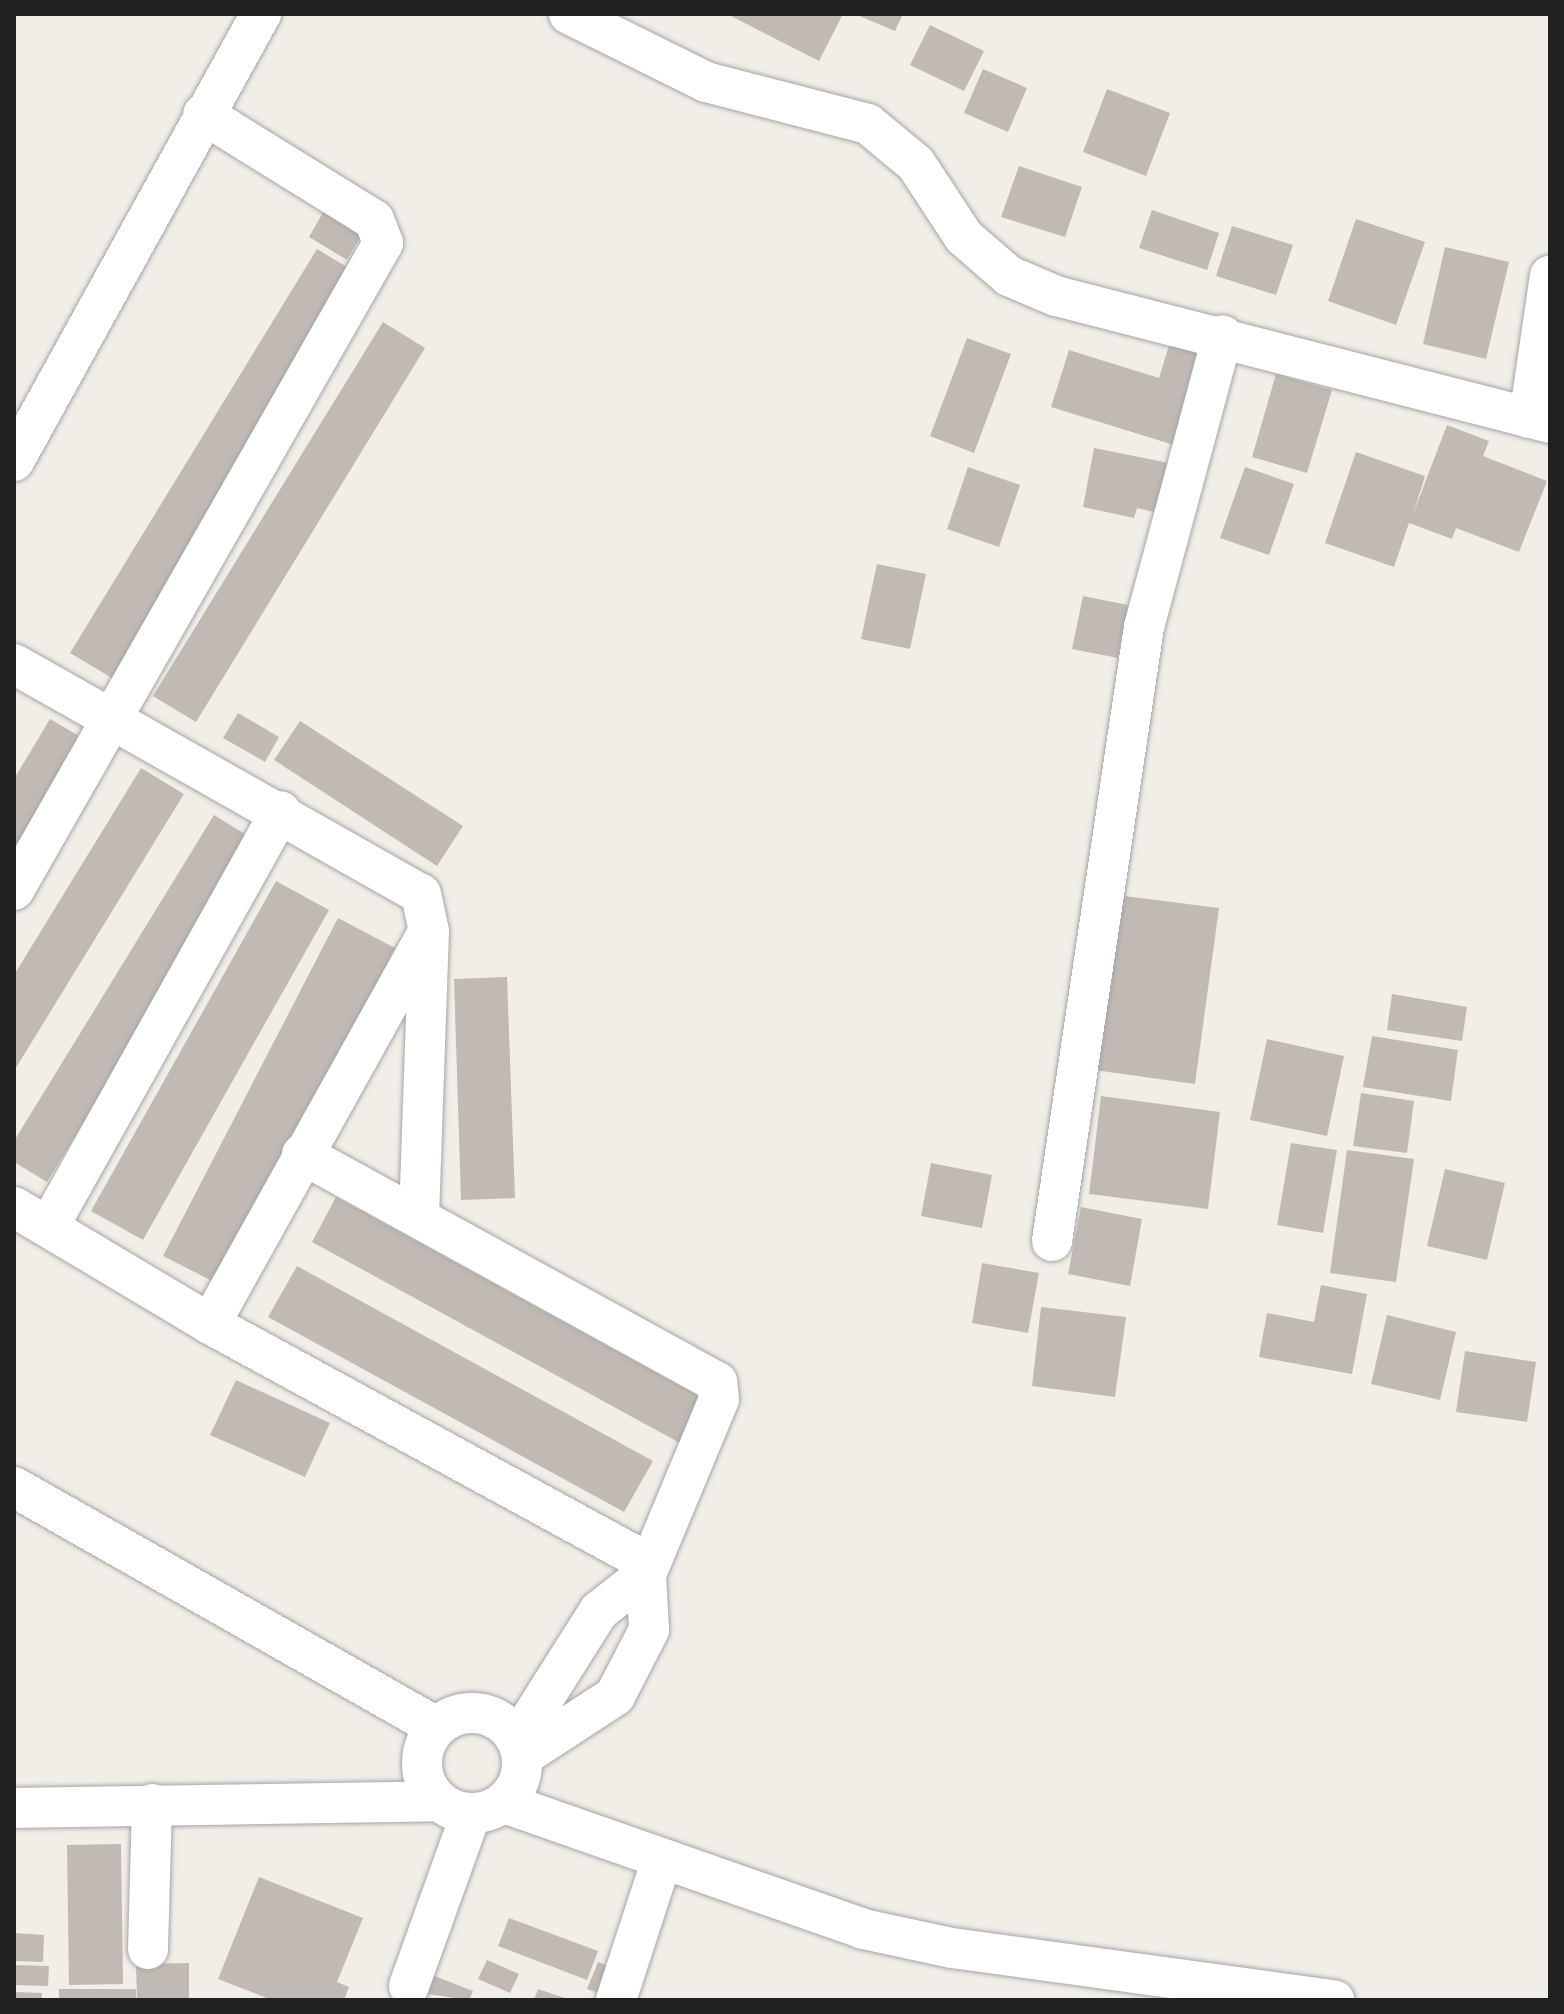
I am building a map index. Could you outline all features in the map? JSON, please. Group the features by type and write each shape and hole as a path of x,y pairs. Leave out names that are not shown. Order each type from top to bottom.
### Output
{"street":[{"path":"14,461 203,114 261,14"},
{"path":"569,14 706,82 868,124 895,140 964,237 1009,276 1056,296 1223,335 1540,421 1550,276"},
{"path":"14,890 383,243 374,220 203,114"},
{"path":"1052,1241 1144,627 1223,335"},
{"path":"14,664 113,714 421,894 429,931 419,1215"},
{"path":"49,1226 281,811"},
{"path":"210,1324 429,931"},
{"path":"302,1154 712,1374 719,1399 648,1569 649,1630 615,1696 520,1747"},
{"path":"14,1207 210,1324 648,1569"},
{"path":"14,1487 436,1727"},
{"path":"471,1806 516,1790 520,1747 599,1611 648,1569"},
{"path":"471,1806 421,1771 436,1727 474,1712 491,1716 520,1747"},
{"path":"148,1949 152,1804"},
{"path":"14,1808 152,1804 471,1806 662,1859 863,1929 952,1948 1334,2000"},
{"path":"409,1986 471,1806"},
{"path":"616,2000 662,1859"}],"building":[{"path":"727,14 843,14 819,61"},
{"path":"855,14 903,14 895,31"},
{"path":"930,25 984,51 964,91 910,65"},
{"path":"983,69 1027,88 1008,132 964,113"},
{"path":"1107,89 1170,113 1146,176 1083,152"},
{"path":"1019,166 1082,187 1065,237 1001,217"},
{"path":"325,209 363,232 347,260 309,237"},
{"path":"1152,210 1219,233 1207,270 1139,248"},
{"path":"1356,219 1425,242 1396,325 1328,301"},
{"path":"1232,226 1293,245 1276,295 1216,276"},
{"path":"1445,247 1509,262 1486,359 1423,344"},
{"path":"317,249 360,275 112,678 70,653"},
{"path":"383,322 425,348 196,722 153,696"},
{"path":"967,338 1011,354 974,453 930,436"},
{"path":"1170,342 1204,352 1174,445 1051,407 1069,350 1159,378"},
{"path":"1276,374 1332,390 1307,473 1252,457"},
{"path":"1447,425 1489,441 1483,456 1547,481 1519,552 1456,528 1452,539 1409,523 1394,567 1325,543 1356,452 1425,476 1413,514"},
{"path":"1094,448 1169,463 1159,513 1137,508 1134,518 1083,507"},
{"path":"968,467 1020,485 999,547 947,529"},
{"path":"1245,467 1294,484 1269,555 1220,538"},
{"path":"877,564 926,574 910,649 861,639"},
{"path":"1083,596 1128,605 1118,658 1072,649"},
{"path":"238,713 279,737 265,762 223,738"},
{"path":"50,719 93,744 14,874 14,779"},
{"path":"300,721 463,826 437,866 274,760"},
{"path":"141,768 184,794 14,1071 14,975"},
{"path":"214,815 256,841 47,1182 14,1162 14,1141"},
{"path":"276,881 329,910 143,1240 91,1211"},
{"path":"1117,895 1219,908 1195,1084 1094,1070"},
{"path":"338,918 395,948 220,1285 163,1256"},
{"path":"507,977 515,1198 461,1200 454,979"},
{"path":"1392,994 1467,1007 1462,1041 1387,1030"},
{"path":"1372,1036 1458,1050 1451,1101 1363,1087"},
{"path":"1267,1039 1344,1056 1327,1136 1250,1120"},
{"path":"1361,1093 1414,1101 1407,1153 1353,1146"},
{"path":"1101,1096 1220,1112 1208,1209 1089,1194"},
{"path":"1291,1143 1337,1150 1323,1233 1277,1225"},
{"path":"1347,1150 1414,1159 1396,1282 1330,1273"},
{"path":"931,1163 992,1175 982,1228 921,1216"},
{"path":"1445,1169 1505,1183 1487,1260 1427,1246"},
{"path":"336,1197 713,1404 689,1448 312,1242"},
{"path":"1081,1207 1142,1219 1130,1286 1068,1274"},
{"path":"982,1263 1039,1273 1028,1333 972,1323"},
{"path":"297,1266 653,1461 624,1512 268,1317"},
{"path":"1321,1285 1367,1294 1352,1374 1259,1357 1267,1313 1314,1322"},
{"path":"1041,1307 1126,1317 1115,1397 1032,1386"},
{"path":"1387,1315 1456,1332 1440,1400 1371,1384"},
{"path":"1465,1351 1536,1362 1527,1422 1456,1412"},
{"path":"236,1380 330,1423 305,1477 210,1435"},
{"path":"121,1844 123,1984 69,1985 67,1845"},
{"path":"259,1877 363,1918 337,1982 349,1987 344,2000 272,2000 218,1979"},
{"path":"509,1918 598,1951 587,1980 498,1946"},
{"path":"14,1933 44,1935 43,1962 14,1961"},
{"path":"487,1960 519,1974 510,1993 478,1979"},
{"path":"598,1962 616,1969 606,1996 587,1989"},
{"path":"189,1963 189,2000 137,2000 136,1964"},
{"path":"14,1965 49,1966 48,1986 14,1985"},
{"path":"427,1973 473,1991 469,2000 419,1993"},
{"path":"59,1989 136,1989 136,2000 59,2000"},
{"path":"538,1989 568,1999 568,2000 534,2000"},
{"path":"14,1992 42,1993 42,2000 14,2000"}]}
